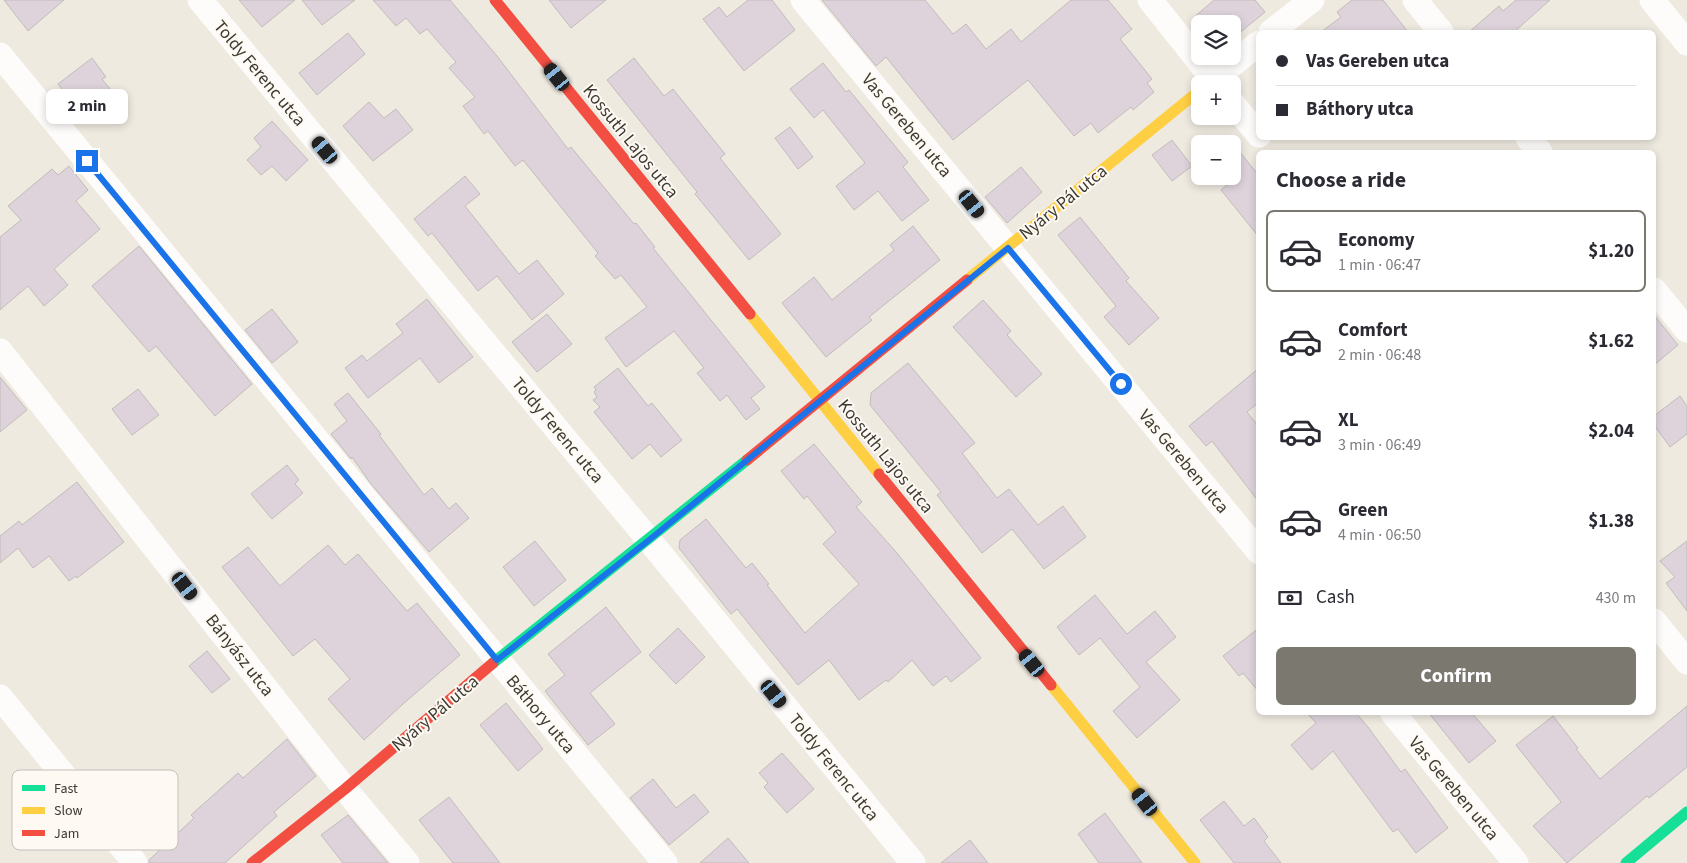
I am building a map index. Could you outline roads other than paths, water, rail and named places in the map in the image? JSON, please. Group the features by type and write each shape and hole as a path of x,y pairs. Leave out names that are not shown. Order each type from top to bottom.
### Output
{"street":[{"name":"Toldy Ferenc utca","path":"200,0 649,540 913,863"},
{"name":"Kossuth Lajos utca","path":"494,0 1195,863"},
{"name":"Vas Gereben utca","path":"803,0 1256,548"},
{"path":"1150,0 1204,75"},
{"path":"1274,30 1312,0"},
{"path":"1414,0 1439,30"},
{"path":"1652,0 1687,43"},
{"name":"Nyáry Pál utca","path":"1221,75 1256,46"},
{"name":"Báthory utca","path":"0,55 665,863"},
{"name":"Nyáry Pál utca","path":"252,863 345,789 497,660 649,540 1191,99"},
{"path":"1241,114 1256,131"},
{"path":"1263,140 1271,150"},
{"path":"1530,140 1538,150"},
{"path":"1656,292 1687,330"},
{"name":"Bányász utca","path":"0,351 345,789 407,863"},
{"path":"1656,624 1687,662"},
{"path":"0,697 59,770"},
{"name":"Vas Gereben utca","path":"1394,715 1516,863"},
{"path":"1626,863 1687,812"},
{"path":"124,850 135,863"}]}
